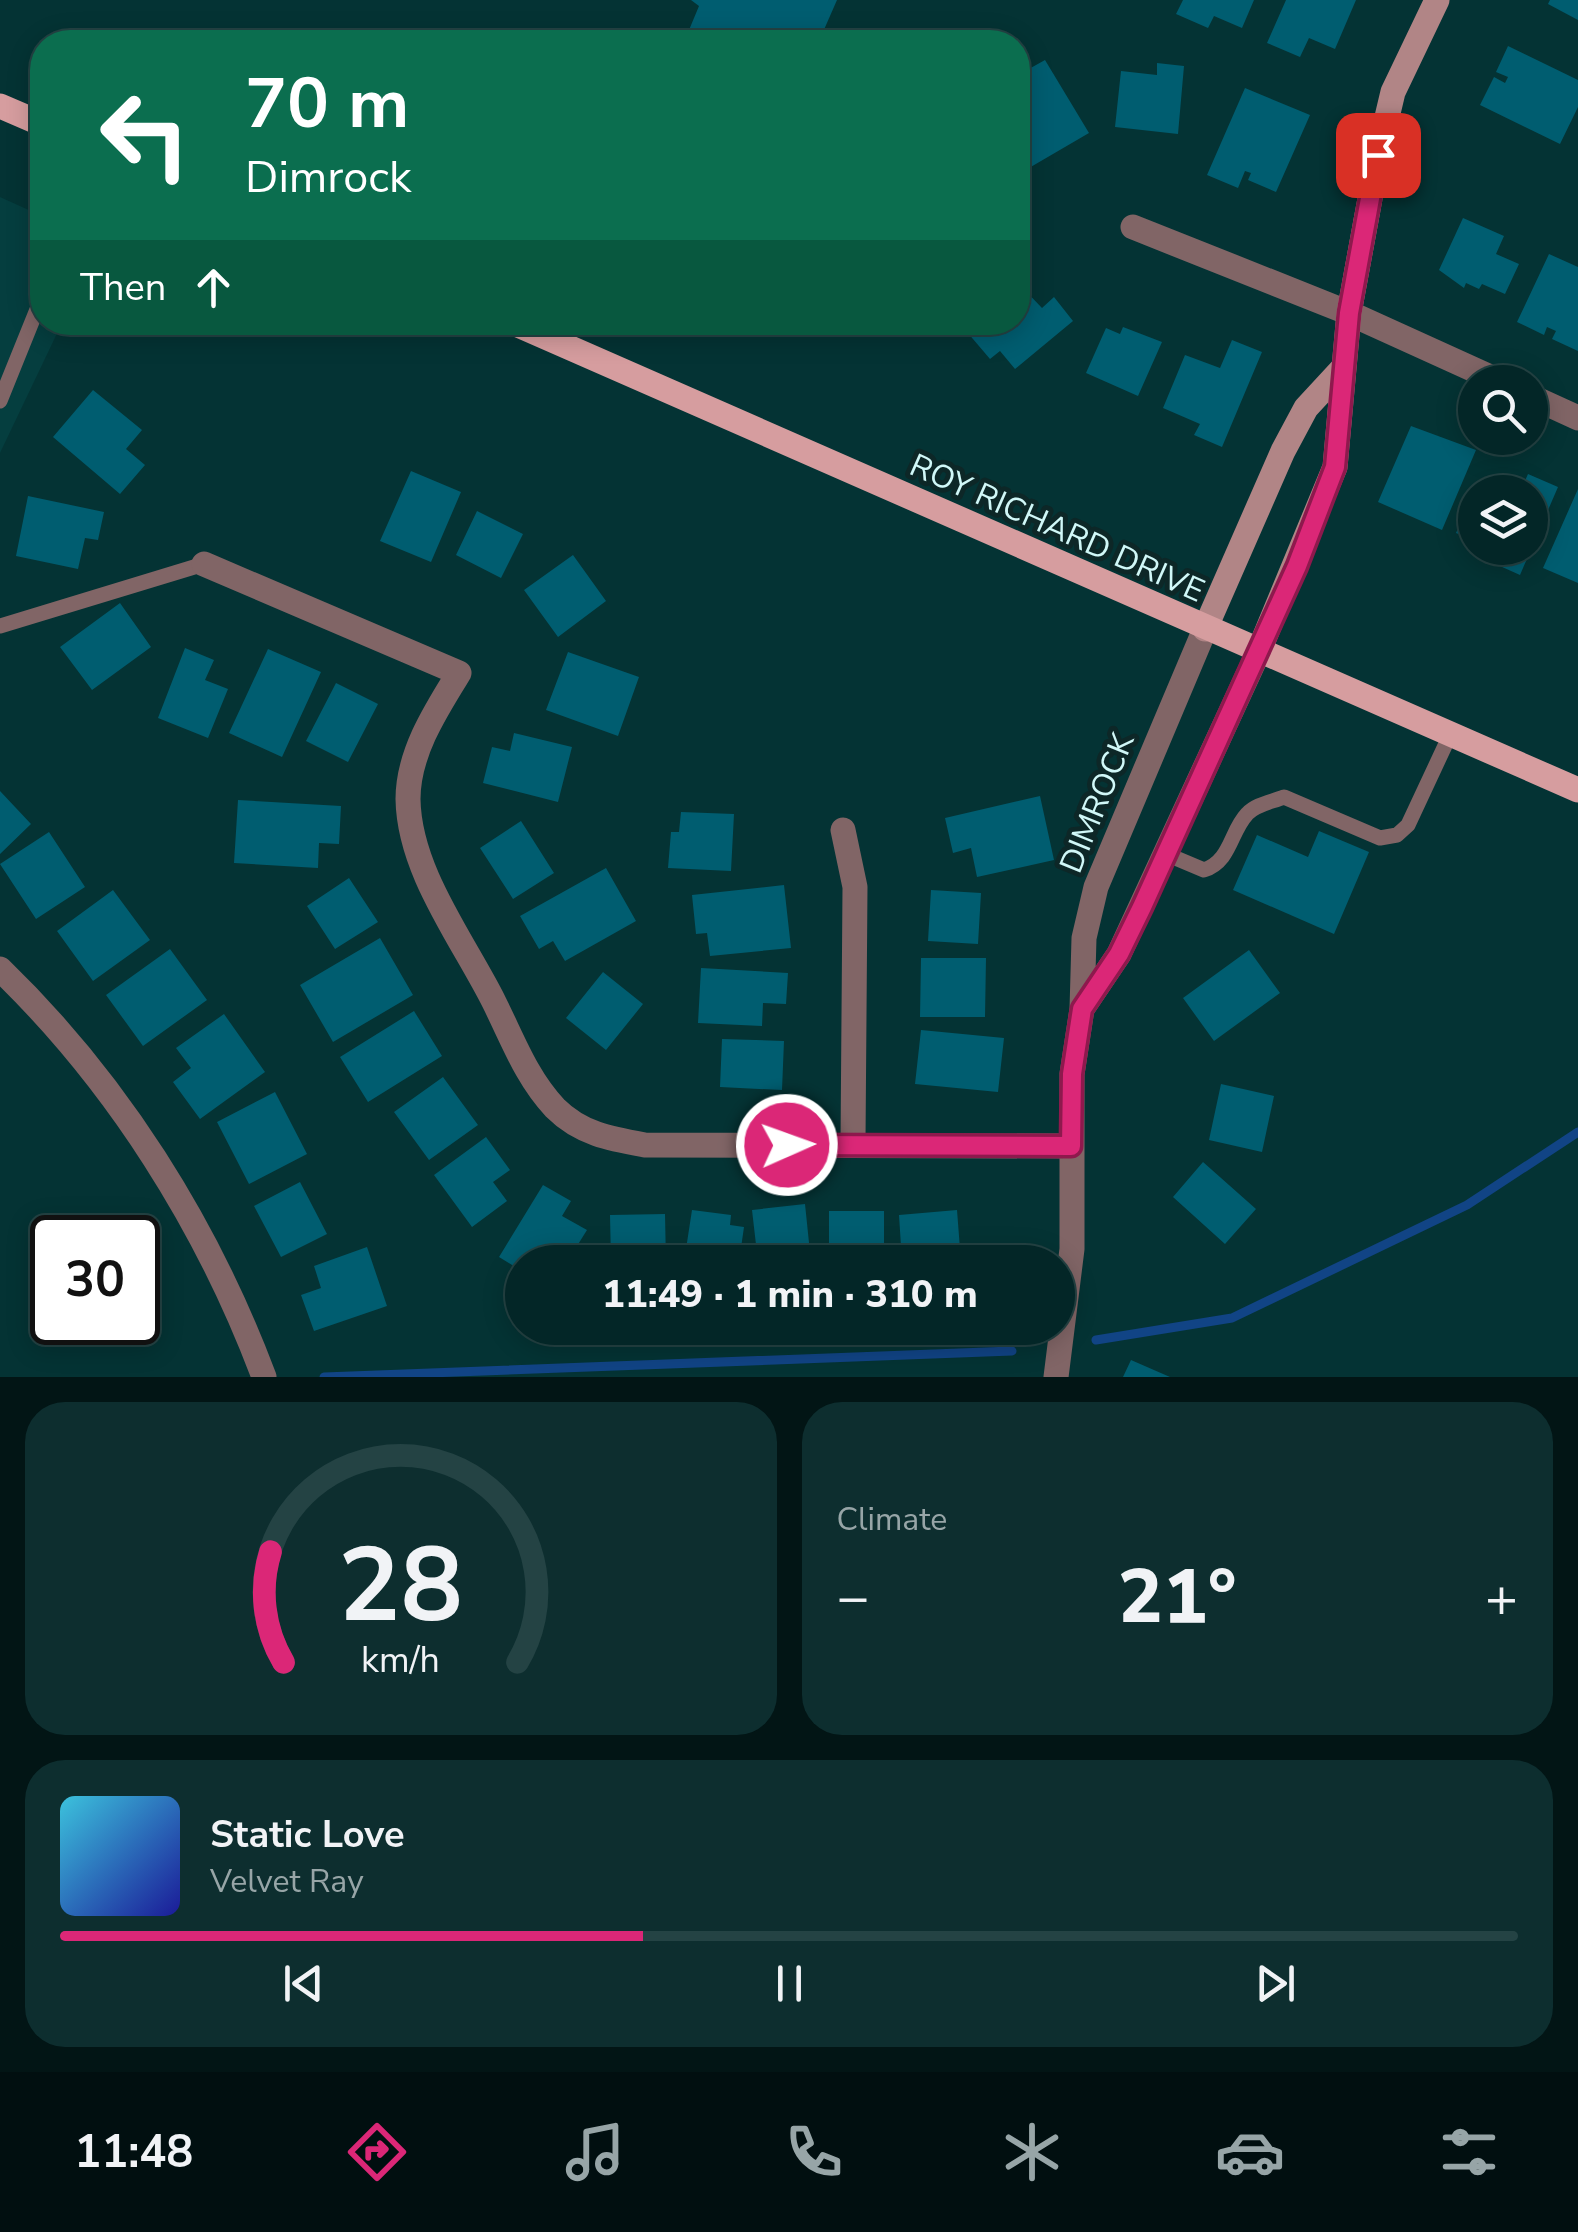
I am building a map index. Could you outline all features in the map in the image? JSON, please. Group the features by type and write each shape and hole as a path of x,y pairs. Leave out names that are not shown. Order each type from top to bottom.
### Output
{"main road":[{"path":"0,106 30,119"},
{"name":"ROY RICHARD DRIVE","path":"540,335 1205,630 1578,790"}],"street":[{"path":"1258,653 1335,467 1349,313 1393,92 1438,0"},
{"path":"1132,227 1349,313 1464,365"},
{"path":"1205,630 1283,451 1306,408 1343,368"},
{"path":"1548,404 1578,418"},
{"path":"204,564 459,672 435,712 410,772 408,803 419,855 528,1074 558,1111 597,1137 646,1145 853,1142 1071,1146"},
{"name":"DIMROCK","path":"1056,1377 1072,1249 1072,1074 1082,1009 1084,938 1096,887 1205,630"},
{"name":"DIMROCK","path":"1082,1009 1119,954 1258,653"},
{"path":"843,830 855,887 853,1142"},
{"path":"0,969 44,1011 171,1184 233,1293 264,1377"}],"lane":[{"path":"0,401 30,329"},
{"path":"0,626 204,564"},
{"path":"1166,854 1204,870 1214,866 1226,853 1245,816 1255,807 1284,798 1380,838 1397,835 1408,825 1450,735"}],"shaded area":[{"path":"0,197 30,211 30,335 56,335 0,453"}],"building":[{"path":"691,0 837,0 824,30 689,30 699,6"},
{"path":"1183,0 1254,0 1242,28 1214,16 1208,28 1176,14"},
{"path":"1286,0 1356,0 1335,49 1309,38 1300,57 1267,43"},
{"path":"1550,0 1578,0 1578,20 1548,4"},
{"path":"1508,46 1578,80 1578,107 1560,144 1480,105 1494,77 1505,83 1508,77 1496,72"},
{"path":"1045,60 1089,133 1030,167 1030,68"},
{"path":"1157,63 1184,66 1178,134 1115,127 1121,71 1157,75"},
{"path":"1245,88 1310,115 1276,192 1248,180 1251,173 1245,171 1238,188 1207,175"},
{"path":"1463,218 1504,236 1496,254 1519,264 1505,294 1482,284 1479,289 1466,283 1464,288 1439,270"},
{"path":"1549,254 1578,267 1578,351 1552,339 1556,331 1547,327 1544,335 1517,322"},
{"path":"1030,295 1042,308 1054,297 1073,321 1015,369 1000,351 990,359 970,335 1030,335"},
{"path":"1123,327 1162,342 1138,396 1086,373 1106,328 1120,334"},
{"path":"1232,340 1262,352 1222,447 1194,435 1200,424 1163,408 1185,355 1220,368"},
{"path":"93,390 142,430 126,449 145,465 120,494 53,437"},
{"path":"1411,426 1458,443 1458,455 1474,455 1465,475 1458,475 1458,492 1442,530 1378,502"},
{"path":"411,471 461,492 431,562 380,541"},
{"path":"1548,483 1558,487 1548,510"},
{"path":"1578,489 1578,583 1543,568 1548,565 1548,557"},
{"path":"28,496 104,512 98,540 85,538 78,569 16,556"},
{"path":"477,511 523,534 501,578 456,555"},
{"path":"573,555 606,601 558,637 524,590"},
{"path":"1498,565 1524,565 1520,575"},
{"path":"120,603 151,647 92,690 60,647"},
{"path":"185,648 214,660 205,680 228,689 208,738 158,718"},
{"path":"268,649 321,672 282,757 229,733"},
{"path":"568,652 639,677 618,736 546,710"},
{"path":"336,683 378,704 348,762 306,741"},
{"path":"514,733 572,747 558,802 483,783 492,747 510,751"},
{"path":"0,791 31,824 0,854"},
{"path":"1040,796 1054,860 977,877 971,848 953,853 945,818"},
{"path":"238,800 341,806 339,844 319,843 318,868 234,863"},
{"path":"681,812 734,814 731,871 668,868 671,832 679,832"},
{"path":"521,821 554,873 513,899 480,848"},
{"path":"1319,831 1369,852 1334,934 1233,890 1257,835 1308,857"},
{"path":"49,832 85,887 36,919 0,864"},
{"path":"606,868 636,921 565,961 553,941 539,949 520,916"},
{"path":"349,878 378,922 335,949 307,906"},
{"path":"784,885 791,948 710,956 707,933 696,934 692,895"},
{"path":"113,890 150,940 93,981 57,931"},
{"path":"931,890 981,893 978,944 928,941"},
{"path":"380,938 413,995 333,1042 300,985"},
{"path":"170,949 207,1000 143,1046 106,995"},
{"path":"1249,950 1280,993 1214,1041 1183,998"},
{"path":"921,958 986,958 985,1017 920,1017"},
{"path":"701,968 788,973 786,1004 763,1003 762,1026 698,1023"},
{"path":"603,972 643,1004 606,1050 566,1018"},
{"path":"414,1011 442,1056 368,1102 340,1057"},
{"path":"224,1014 265,1072 200,1119 173,1082 191,1068 176,1048"},
{"path":"921,1030 1004,1038 998,1092 915,1084"},
{"path":"722,1039 784,1041 782,1090 720,1087"},
{"path":"443,1077 478,1125 429,1160 394,1112"},
{"path":"1221,1084 1274,1096 1262,1152 1209,1140"},
{"path":"275,1092 307,1154 249,1184 217,1122"},
{"path":"486,1137 510,1170 493,1182 507,1201 472,1227 434,1175"},
{"path":"1203,1162 1256,1209 1225,1244 1173,1197"},
{"path":"300,1182 327,1234 281,1257 254,1206"},
{"path":"543,1185 571,1201 562,1216 587,1230 578,1245 506,1245"},
{"path":"805,1204 809,1245 756,1245 752,1210"},
{"path":"692,1210 731,1215 730,1225 744,1227 741,1245 687,1245"},
{"path":"957,1210 960,1245 901,1245 899,1215"},
{"path":"829,1211 884,1211 884,1245 829,1245"},
{"path":"665,1214 666,1245 611,1245 610,1215"},
{"path":"367,1247 387,1306 314,1331 301,1295 321,1288 314,1266"},
{"path":"1131,1360 1170,1377 1123,1377"}],"waterway":[{"path":"1096,1340 1232,1318 1467,1205 1578,1132"},
{"path":"324,1377 1012,1351"}],"route":[{"path":"787,1145 853,1142 1071,1146 1072,1074 1082,1009 1119,954 1142,907 1297,566 1335,467 1349,313 1378,155"}]}
